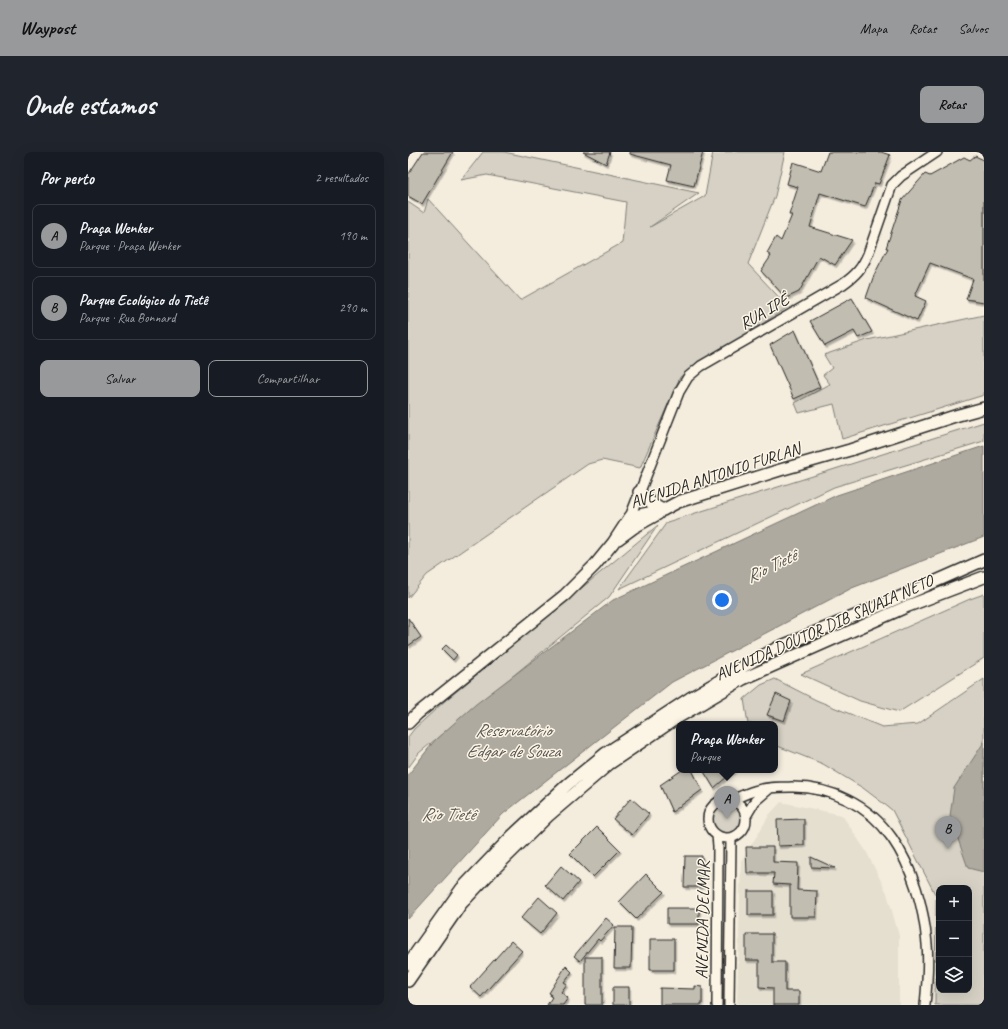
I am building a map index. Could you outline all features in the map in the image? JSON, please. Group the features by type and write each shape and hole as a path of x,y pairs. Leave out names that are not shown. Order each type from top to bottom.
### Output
{"main road":[{"name":"AVENIDA ANTONIO FURLAN","path":"408,723 417,714 565,595 595,565 630,517 663,510 678,502 984,408"},
{"path":"640,492 654,505 663,510"},
{"path":"613,542 633,528 678,502"},
{"name":"AVENIDA DOUTOR DIB SAUAIA NETO","path":"408,964 462,888 523,826 568,784 606,752 690,698 766,654 984,560"},
{"name":"AVENIDA DOUTOR DIB SAUAIA NETO","path":"408,981 461,904 548,816 608,764 676,718 743,679 908,606 984,577"}],"street":[{"name":"RUA IPÊ","path":"630,517 679,392 688,377 701,366 843,284 856,274 864,263 868,254 892,185 901,176 937,152"},
{"path":"746,816 760,796 770,788"},
{"path":"732,800 742,806 746,816 746,822 741,832 731,838 721,837 717,835 710,827 708,821 710,809 720,801 732,800 754,791 770,788 816,788 837,795 861,808 878,823 892,838 905,862 915,887 925,922 928,945 928,979 925,1005"},
{"name":"AVENIDA DELMAR","path":"717,835 717,1005"},
{"name":"AVENIDA DELMAR","path":"729,1005 731,838"}],"shaded area":[{"path":"483,152 504,152 699,193 650,227 705,196 713,152 785,152 775,196 748,264 788,307 680,377 640,468 602,460 588,464 427,575 408,598 408,202 424,213 428,199 520,300 622,243 626,202 487,175 461,180"},
{"path":"984,315 984,395 842,439 834,404 799,413 795,403 830,384 823,375 832,368 824,355 867,340"},
{"path":"984,422 984,441 834,487 619,589 667,522"},
{"path":"658,525 609,597 419,753 408,768 408,737 414,729 446,700"},
{"path":"984,594 984,658 899,712 860,701 801,674 970,599"},
{"path":"775,679 816,700 882,727 918,724 984,679 984,1005 935,1005 936,896 892,810 863,788 823,764 778,746 778,721 748,721 744,699 761,685"},
{"path":"724,802 730,802 739,806 743,818 739,830 730,834 724,834 715,830 711,821 711,815 715,806"},
{"path":"781,802 842,815 866,851 887,893 899,936 899,1005 737,1005 741,861 769,815"}],"water":[{"name":"Reservatório Edgar de Souza","path":"984,446 984,537 852,588 672,682 503,814 408,919 408,775 435,740 476,704 613,600 837,495"},
{"path":"984,742 984,872 968,868 950,816 954,788"}],"building":[{"path":"423,152 453,152 422,204 408,196 408,175"},
{"path":"583,152 610,152 606,164"},
{"path":"630,152 703,152 694,186 667,180 671,165 630,154"},
{"path":"828,152 881,152 890,155 879,184 875,183 865,207 820,193 810,227 852,240 835,265 819,256 799,292 786,298 761,271 771,256 767,253 776,237 781,241 792,215 789,215 798,187 787,184 793,162 821,171"},
{"path":"975,156 984,160 984,302 966,299 973,279 930,263 915,296 926,301 917,321 866,298 874,275 888,248 886,248 902,200 925,174 930,176 964,157 970,160"},
{"path":"852,298 872,332 858,338 854,331 825,346 810,321"},
{"path":"795,330 820,387 794,399 770,345"},
{"path":"408,618 421,637 408,646"},
{"path":"446,645 457,655 453,660 442,649"},
{"path":"776,694 791,701 784,721 767,715"},
{"path":"678,773 694,773 702,790 672,812 660,785"},
{"path":"705,773 732,773 714,788"},
{"path":"631,798 649,814 632,835 613,819"},
{"path":"804,819 804,845 778,846 777,820"},
{"path":"597,827 620,850 593,877 570,854"},
{"path":"746,847 773,847 773,862 798,863 797,890 817,891 816,917 790,917 790,885 773,884 774,873 747,873"},
{"path":"685,856 702,856 702,887 684,887"},
{"path":"811,857 835,868 811,867"},
{"path":"561,866 579,882 563,901 545,885"},
{"path":"646,874 664,892 636,919 619,902"},
{"path":"748,891 773,891 773,915 748,915"},
{"path":"539,897 557,913 540,934 521,918"},
{"path":"667,908 699,908 699,924 667,924"},
{"path":"606,918 614,925 600,941 598,939 580,961 574,956"},
{"path":"615,927 632,927 631,968 614,968"},
{"path":"746,934 772,934 772,962 785,962 785,991 799,991 799,1005 773,1005 773,988 759,987 759,960 746,960"},
{"path":"650,939 674,939 674,970 650,970"},
{"path":"511,941 522,951 481,997 470,987"},
{"path":"585,957 602,957 602,1005 585,1005"},
{"path":"566,966 572,972 564,982 567,984 561,992 568,998 563,1005 547,1005 552,997 549,993"},
{"path":"695,986 702,987 702,1005 660,1005 660,988 695,989"},
{"path":"613,987 629,987 629,1005 613,1005"}],"place":[{"name":"Praça Wenker","path":"727,819"},
{"name":"Parque Ecológico do Tietê","path":"948,849"}],"water label":[{"name":"Rio Tietê","path":"771,566"},
{"name":"Rio Tietê","path":"448,814"}]}
